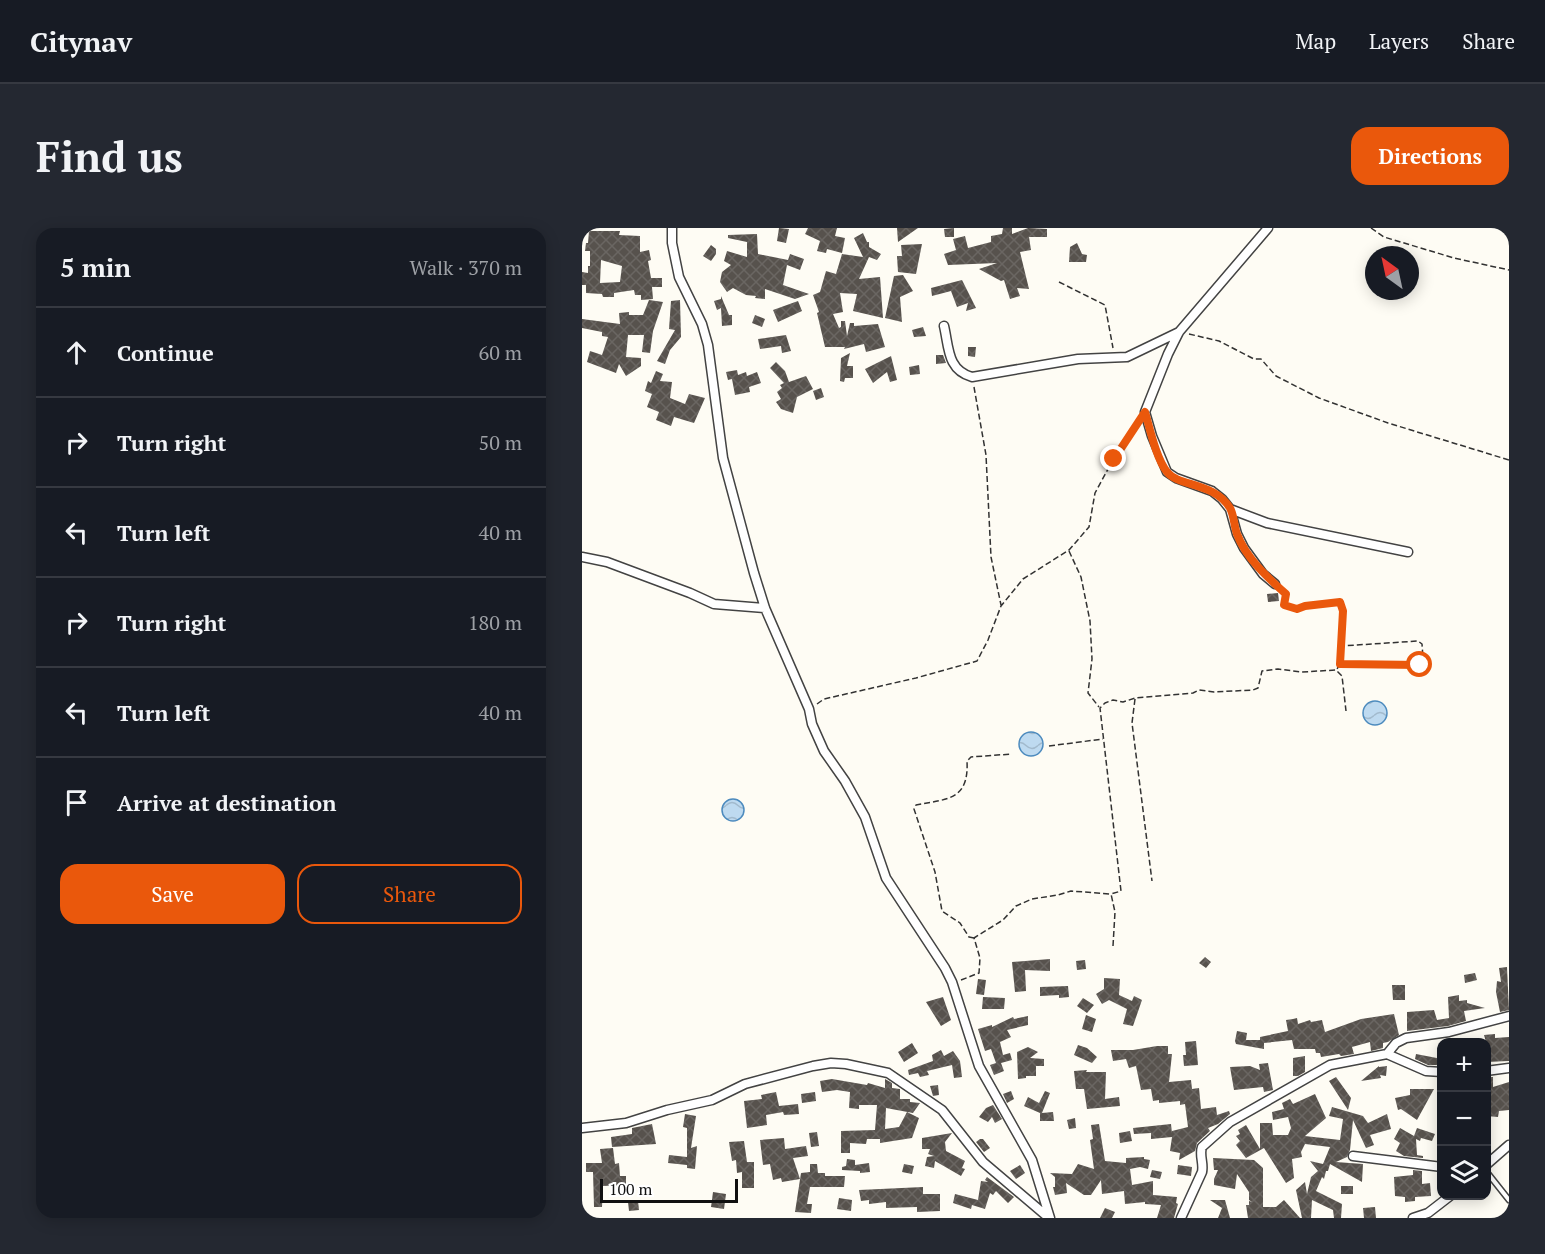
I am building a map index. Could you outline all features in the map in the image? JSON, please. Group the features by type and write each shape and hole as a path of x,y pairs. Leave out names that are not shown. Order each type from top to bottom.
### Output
{"street":[{"path":"672,228 672,243 679,277 702,324 708,345 723,458 765,608 809,709 812,723 824,751 865,816 886,878 952,982 979,1066 1032,1161 1050,1218"},
{"path":"1268,228 1179,332 1168,354 1145,412 1167,472 1176,478 1212,491 1230,508 1267,523 1408,552"},
{"path":"944,326 950,358 955,367 972,377 1078,359 1115,358 1138,353 1179,332"},
{"path":"1230,508 1237,534 1244,548 1263,573 1275,584"},
{"path":"582,557 607,561 690,592 714,604 765,608"},
{"path":"1387,1054 1400,1040 1449,1032 1509,1016"},
{"path":"1180,1218 1202,1172 1200,1152 1202,1147 1230,1122 1330,1065 1387,1054 1426,1071 1437,1072"},
{"path":"582,1128 626,1123 667,1110 712,1100 745,1084 813,1066 846,1064 888,1073 942,1110 983,1162 1050,1218"},
{"path":"1491,1070 1509,1068"},
{"path":"1491,1161 1509,1145"},
{"path":"1353,1156 1437,1166"},
{"path":"1413,1218 1428,1213 1445,1200"}],"lane":[{"path":"1491,1177 1509,1200"}],"path":[{"path":"1371,228 1384,237 1454,258 1509,270"},
{"path":"1059,282 1106,305 1115,358"},
{"path":"1179,332 1219,341 1254,359 1261,359 1276,376 1319,398 1388,423 1509,460"},
{"path":"972,377 986,455 991,557 1001,606"},
{"path":"809,709 824,699 977,661 1001,606 1023,579 1069,550 1089,527 1095,493 1145,412"},
{"path":"1012,754 971,757 967,761 968,777 961,792 946,799 916,805 914,809 935,872 942,911 960,923 969,937 974,938 1003,920 1016,906 1032,899 1071,891 1111,894 1121,891 1100,708 1089,693 1092,659 1090,621 1081,577 1069,550"},
{"path":"1275,584 1286,594 1284,605 1297,609 1340,602 1343,611 1340,664 1336,670"},
{"path":"1340,664 1420,665 1423,658 1422,644 1418,641 1341,646"},
{"path":"1100,708 1113,700 1123,702 1135,698 1193,693 1199,690 1214,693 1253,690 1258,688 1262,671 1278,669 1302,672 1336,670 1342,676 1346,711"},
{"path":"1135,698 1132,723 1152,881"},
{"path":"1049,746 1104,739"},
{"path":"1111,894 1115,912 1113,946"},
{"path":"952,982 979,973 980,958 974,938"}],"water":[{"path":"1375,701 1380,702 1386,708 1386,718 1380,724 1375,725 1370,724 1364,718 1363,713 1364,708 1370,702"},
{"path":"1031,732 1040,735 1043,744 1040,753 1031,756 1022,753 1019,744 1022,735"},
{"path":"733,799 741,802 744,810 741,818 733,821 725,818 722,810 725,802"}],"building":[{"path":"779,228 789,229 786,243 777,241"},
{"path":"808,228 837,228 835,236 845,238 842,253 827,249 826,253 817,251 820,241 805,234"},
{"path":"897,228 918,228 898,242"},
{"path":"954,228 954,237 945,237 944,229"},
{"path":"1003,228 1012,228 1012,234 1028,228 1047,229 1047,237 1029,237 1031,250 1020,252 1029,289 1017,288 1020,296 1010,299 1004,280 1001,281 979,269 997,263 948,265 944,254 956,250 953,239 965,236 968,248 991,242 991,236 1002,234"},
{"path":"589,231 620,231 619,235 640,236 640,252 649,250 651,278 662,278 662,287 652,287 653,299 641,300 641,295 635,295 634,290 614,293 614,297 586,293 586,285 582,285 582,272 588,273 588,266 590,266 590,251 585,251 586,243 588,243","holes":["601,260 622,266 620,282 600,283"]},
{"path":"863,233 869,242 869,247 881,254 877,260 869,257 859,279 880,277 883,318 853,311 857,294 840,293 843,312 833,314 839,328 841,321 845,321 847,336 850,323 854,323 854,326 878,324 885,347 866,352 864,344 844,349 845,347 825,347 817,313 819,312 813,295 820,292 826,271 836,274 842,254 863,257 854,238"},
{"path":"757,234 758,254 788,260 790,254 804,259 800,270 787,265 783,285 809,294 795,299 765,289 765,299 746,295 733,288 727,292 720,282 722,272 731,265 724,261 727,251 747,257 747,242 728,238 728,235"},
{"path":"1077,243 1082,254 1087,255 1086,262 1069,262 1070,247"},
{"path":"922,244 916,274 898,272 897,256 902,256 901,245"},
{"path":"711,245 716,249 716,254 711,261 703,256"},
{"path":"903,275 913,291 900,297 902,322 885,318 894,276"},
{"path":"962,280 976,308 966,311 968,303 957,307 951,291 932,296 931,288"},
{"path":"721,296 729,315 732,315 732,325 722,326 721,308 717,310 714,301 721,299"},
{"path":"649,300 663,302 653,331 650,353 642,352 644,335 628,335 626,357 641,358 641,366 626,376 619,364 616,373 587,362 590,351 602,355 608,337 602,336 602,332 582,328 582,319 620,324 619,313 629,312 629,315 643,315"},
{"path":"680,300 681,337 670,350 665,364 657,361 675,330 669,329 671,301"},
{"path":"798,301 802,311 778,322 773,310"},
{"path":"755,315 765,319 762,327 752,323"},
{"path":"923,327 926,336 914,337 912,330"},
{"path":"786,335 791,351 782,353 781,346 760,349 758,339"},
{"path":"968,347 976,347 975,357 968,356"},
{"path":"850,353 847,366 853,366 853,378 845,378 844,382 840,381 841,358"},
{"path":"936,355 943,355 946,363 936,364"},
{"path":"891,356 897,380 890,382 887,372 873,383 865,369"},
{"path":"776,362 785,371 789,382 806,376 813,389 797,397 793,413 781,409 776,402 781,399 777,392 782,388 780,385 784,383 770,368"},
{"path":"919,365 920,374 910,375 909,367"},
{"path":"737,370 738,375 746,372 747,376 757,372 761,383 749,387 750,392 735,395 732,379 728,380 726,372"},
{"path":"656,371 663,374 660,381 672,382 670,398 685,404 689,394 705,398 694,423 674,417 671,426 656,420 659,412 647,407 652,394 645,391 648,381 651,383"},
{"path":"821,388 824,397 816,400 813,391"},
{"path":"1278,593 1279,601 1268,602 1267,594"},
{"path":"1205,957 1211,962 1206,968 1199,963"},
{"path":"1050,959 1050,971 1025,970 1026,991 1015,992 1012,962"},
{"path":"1085,960 1086,969 1077,970 1076,961"},
{"path":"1507,967 1509,1010 1500,1012 1496,992 1497,981 1501,982 1499,968"},
{"path":"1475,973 1477,980 1465,983 1464,975"},
{"path":"1104,978 1120,979 1119,995 1132,1001 1134,996 1142,1000 1133,1026 1123,1024 1127,1009 1109,1000 1102,1004 1096,994 1104,989"},
{"path":"978,979 986,980 984,995 976,994"},
{"path":"1392,985 1405,985 1405,1000 1393,1000"},
{"path":"1068,986 1069,997 1040,996 1040,987"},
{"path":"1459,995 1459,1001 1467,1000 1467,1003 1485,1008 1464,1011 1466,1021 1448,1026 1407,1031 1407,1012 1434,1010 1437,1020 1449,1018 1448,997"},
{"path":"943,997 951,1020 941,1026 926,1002"},
{"path":"983,997 1005,998 1004,1009 982,1009"},
{"path":"1083,998 1094,1005 1087,1013 1077,1006"},
{"path":"1394,1014 1399,1035 1383,1043 1383,1048 1371,1051 1370,1042 1352,1047 1354,1054 1321,1057 1315,1049 1294,1049 1292,1040 1264,1043 1264,1049 1236,1044 1235,1041 1237,1031 1247,1033 1246,1040 1260,1040 1260,1037 1288,1031 1286,1020 1297,1018 1298,1024 1310,1020 1311,1022 1322,1020 1325,1032 1361,1019"},
{"path":"1086,1015 1096,1019 1092,1032 1082,1029"},
{"path":"1028,1016 1028,1025 1007,1030 1011,1037 1000,1042 1003,1055 1010,1053 1012,1060 1001,1063 1004,1071 994,1075 990,1065 996,1063 991,1049 985,1051 978,1029 992,1025 992,1027 1013,1017 1014,1019"},
{"path":"1495,1034 1495,1038 1509,1037 1509,1061 1491,1062 1491,1038 1485,1038 1484,1035"},
{"path":"1196,1041 1198,1065 1184,1066 1185,1042"},
{"path":"912,1043 918,1053 904,1062 898,1052"},
{"path":"1078,1045 1087,1048 1097,1057 1092,1063 1074,1055"},
{"path":"1168,1046 1168,1054 1172,1054 1169,1082 1191,1080 1192,1089 1199,1088 1201,1109 1216,1107 1217,1115 1229,1111 1230,1114 1218,1124 1208,1128 1210,1131 1197,1143 1195,1151 1179,1160 1180,1153 1170,1151 1172,1137 1151,1139 1151,1133 1134,1134 1133,1128 1171,1124 1172,1133 1172,1131 1188,1127 1185,1104 1180,1105 1180,1101 1159,1103 1159,1100 1153,1101 1151,1089 1141,1090 1136,1066 1129,1068 1126,1059 1113,1061 1111,1050 1133,1050"},
{"path":"1028,1047 1038,1052 1030,1058 1044,1059 1044,1066 1036,1066 1036,1076 1018,1079 1017,1052"},
{"path":"941,1050 944,1056 953,1051 960,1061 962,1077 954,1078 952,1065 927,1071 929,1075 920,1077 918,1073 909,1075 908,1070 933,1061 932,1055"},
{"path":"1416,1054 1437,1058 1437,1065 1428,1065 1415,1059"},
{"path":"1305,1056 1305,1072 1293,1076 1293,1058"},
{"path":"1268,1063 1273,1090 1264,1092 1263,1087 1234,1090 1230,1067 1250,1066 1260,1070 1259,1064"},
{"path":"1379,1066 1387,1066 1386,1076 1380,1075 1381,1078 1361,1081"},
{"path":"1087,1070 1086,1072 1106,1072 1105,1099 1119,1097 1120,1106 1087,1109 1084,1089 1076,1089 1074,1071"},
{"path":"1336,1077 1351,1098 1348,1110 1329,1081"},
{"path":"1491,1077 1493,1077 1493,1087 1509,1082 1509,1110 1499,1111 1498,1117 1491,1116"},
{"path":"832,1079 867,1085 868,1083 885,1088 885,1079 892,1083 892,1088 900,1089 900,1099 910,1099 910,1102 920,1103 913,1113 886,1108 885,1129 899,1127 907,1112 919,1118 912,1138 880,1143 880,1139 867,1139 866,1144 850,1143 850,1153 841,1153 841,1131 875,1130 877,1105 859,1105 859,1109 849,1108 850,1092 837,1090 822,1092 820,1081"},
{"path":"938,1085 939,1095 933,1096 930,1086"},
{"path":"1410,1089 1434,1089 1417,1120 1401,1109 1398,1110 1395,1098 1410,1095"},
{"path":"1011,1091 1014,1099 1007,1103 1003,1094"},
{"path":"1045,1091 1050,1093 1042,1113 1053,1112 1054,1121 1040,1121 1040,1113 1024,1106 1028,1097 1039,1103"},
{"path":"776,1092 779,1106 798,1104 799,1114 784,1115 783,1112 766,1115 767,1125 747,1128 744,1101 762,1099 761,1095"},
{"path":"815,1092 816,1101 802,1103 801,1094"},
{"path":"1315,1094 1326,1118 1305,1136 1340,1140 1343,1119 1329,1116 1332,1107 1363,1116 1368,1123 1387,1114 1391,1129 1370,1135 1374,1145 1366,1148 1353,1120 1350,1150 1347,1157 1336,1162 1363,1164 1362,1182 1330,1164 1316,1191 1342,1204 1341,1218 1334,1218 1333,1210 1312,1200 1311,1218 1302,1218 1296,1190 1305,1182 1307,1194 1311,1177 1318,1171 1310,1161 1323,1164 1330,1147 1305,1144 1301,1152 1302,1157 1292,1159 1294,1178 1286,1183 1264,1148 1246,1158 1236,1145 1240,1141 1236,1136 1240,1134 1238,1130 1246,1125 1260,1149 1260,1123 1272,1123 1273,1135 1288,1135 1291,1128 1288,1117 1273,1120 1272,1112 1284,1109 1282,1103 1290,1099 1293,1104"},
{"path":"993,1105 1002,1119 995,1123 992,1117 988,1122 979,1117 986,1108"},
{"path":"685,1114 696,1116 691,1148 697,1146 695,1169 687,1168 687,1165 668,1163 669,1155 687,1157 687,1128 683,1127"},
{"path":"1075,1118 1076,1128 1069,1129 1067,1120"},
{"path":"652,1124 656,1144 612,1147 611,1137 632,1134 632,1128"},
{"path":"1099,1124 1105,1161 1126,1163 1126,1158 1144,1157 1150,1160 1148,1169 1140,1167 1130,1169 1132,1185 1153,1181 1153,1195 1177,1197 1176,1203 1178,1204 1174,1218 1157,1218 1161,1205 1145,1204 1145,1202 1125,1204 1124,1191 1102,1194 1101,1180 1091,1195 1084,1195 1066,1183 1067,1193 1055,1195 1053,1187 1055,1187 1055,1177 1050,1173 1072,1174 1078,1164 1094,1169 1090,1140 1093,1139 1091,1125"},
{"path":"1400,1128 1414,1136 1417,1128 1435,1134 1432,1141 1416,1139 1417,1155 1423,1158 1404,1156 1396,1151 1400,1143 1394,1139"},
{"path":"1130,1131 1132,1141 1120,1143 1119,1133"},
{"path":"817,1132 819,1146 811,1147 809,1133"},
{"path":"952,1133 945,1142 946,1151 965,1161 962,1168 965,1169 961,1176 935,1161 934,1168 925,1166 927,1157 934,1156 928,1154 930,1149 922,1149 922,1138"},
{"path":"784,1138 785,1149 806,1146 808,1156 793,1158 800,1179 782,1182 781,1178 773,1180 770,1164 763,1165 760,1140"},
{"path":"983,1139 990,1148 984,1152 976,1142"},
{"path":"744,1141 747,1162 754,1162 754,1188 742,1188 742,1172 737,1173 736,1160 732,1161 729,1142"},
{"path":"613,1148 615,1164 619,1163 620,1176 626,1176 626,1185 603,1186 602,1207 594,1207 593,1172 586,1172 586,1163 602,1163 600,1149"},
{"path":"1213,1158 1254,1160 1263,1168 1263,1207 1276,1207 1284,1200 1300,1218 1248,1218 1246,1205 1249,1205 1249,1201 1252,1202 1249,1200 1249,1192 1237,1174 1235,1189 1214,1185 1218,1170 1214,1170"},
{"path":"847,1159 855,1160 855,1165 869,1163 870,1172 842,1170 842,1167 846,1166"},
{"path":"810,1164 817,1164 818,1173 825,1173 825,1176 845,1176 844,1187 810,1187 807,1204 812,1204 811,1213 795,1212 801,1173 810,1172"},
{"path":"904,1164 914,1166 912,1174 902,1172"},
{"path":"1020,1165 1025,1173 1016,1179 1010,1171"},
{"path":"1178,1165 1192,1167 1191,1176 1177,1174"},
{"path":"1152,1170 1162,1172 1160,1179 1150,1177"},
{"path":"1413,1170 1422,1171 1422,1184 1430,1183 1431,1196 1415,1197 1415,1201 1405,1202 1405,1197 1395,1196 1394,1177 1413,1175"},
{"path":"987,1177 1014,1197 1008,1203 996,1191 993,1195 990,1193 985,1209 972,1205 971,1209 953,1203 955,1194 978,1200 981,1181 988,1182 985,1180"},
{"path":"1341,1186 1353,1186 1353,1194 1341,1194"},
{"path":"923,1187 923,1194 940,1194 940,1211 917,1212 917,1207 886,1208 886,1202 869,1204 869,1200 861,1201 859,1190"},
{"path":"713,1192 726,1194 724,1209 711,1207"},
{"path":"839,1198 852,1200 851,1211 837,1209"},
{"path":"1210,1200 1225,1200 1230,1218 1218,1218 1222,1208"},
{"path":"638,1201 639,1210 629,1211 628,1202"},
{"path":"1375,1207 1376,1218 1364,1218 1363,1208"},
{"path":"1105,1208 1115,1212 1112,1218 1100,1218"}],"route":[{"path":"1114,459 1145,412 1167,472 1176,478 1212,491 1230,508 1237,534 1244,548 1263,573 1286,594 1284,605 1297,609 1340,602 1343,611 1340,664 1420,665"}]}
